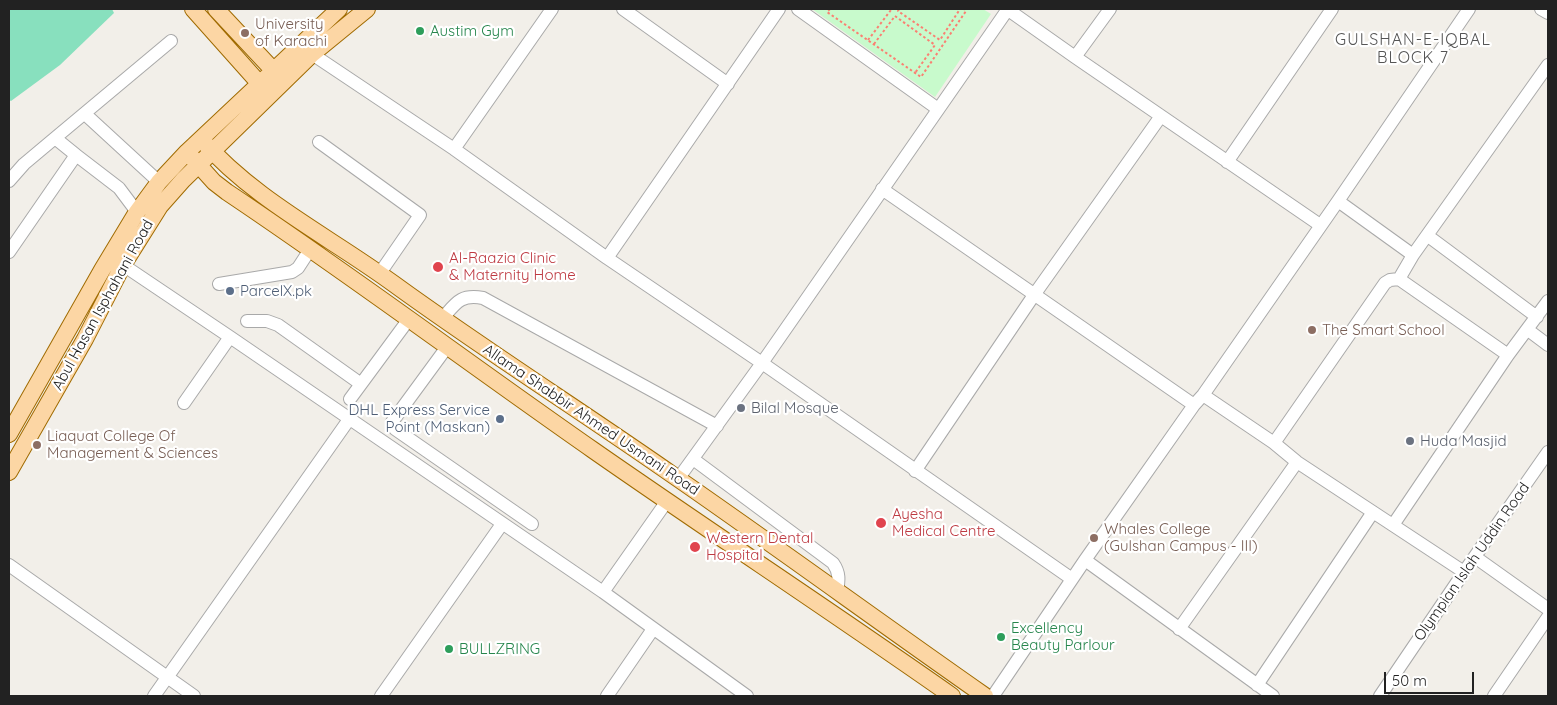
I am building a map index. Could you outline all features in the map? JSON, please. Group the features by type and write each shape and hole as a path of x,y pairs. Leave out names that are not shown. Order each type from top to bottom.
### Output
{"main road":[{"path":"193,9 259,83"},
{"path":"216,9 273,70"},
{"name":"Abul Hasan Isphahani Road","path":"9,472 85,339 123,265 160,206 198,165 207,145 259,83 339,9"},
{"name":"Abul Hasan Isphahani Road","path":"9,434 102,270 137,212 159,182 187,152 207,145 367,9"},
{"name":"Allama Shabbir Ahmed Usmani Road","path":"207,145 237,174 271,201 380,273 442,319 678,478 985,696"},
{"name":"Allama Shabbir Ahmed Usmani Road","path":"187,152 227,192 310,248 447,347 667,501 952,696"}],"street":[{"path":"454,149 552,9"},
{"path":"623,9 728,84"},
{"path":"607,258 779,9"},
{"path":"798,9 938,109"},
{"path":"678,478 762,364 1008,9 1320,225"},
{"path":"1075,57 1110,9"},
{"path":"1227,162 1332,9"},
{"path":"993,696 1072,579 1194,405 1203,395 1469,9"},
{"path":"1541,9 1548,14"},
{"path":"9,181 24,164 171,41"},
{"path":"312,54 454,149 607,258 1072,579"},
{"path":"1399,279 1413,255 1548,65"},
{"path":"85,114 159,182"},
{"path":"914,471 1034,295 1161,116"},
{"path":"55,138 118,188 137,212"},
{"path":"319,142 420,215 380,273"},
{"path":"9,252 76,155"},
{"path":"882,189 1194,405"},
{"path":"1338,201 1413,255"},
{"path":"1428,236 1537,316"},
{"path":"219,284 292,272 298,268 310,248"},
{"path":"123,265 604,592 747,696"},
{"path":"1274,442 1385,283 1390,280 1399,279 1508,355"},
{"path":"442,319 459,300 471,296 483,298 716,426"},
{"path":"1393,525 1508,355 1548,301"},
{"path":"350,399 409,320"},
{"path":"247,321 267,321 278,325 361,384"},
{"path":"1528,330 1548,345"},
{"path":"184,403 230,337"},
{"path":"447,347 392,422 395,430 532,524"},
{"path":"1203,395 1274,442 1298,462 1464,572"},
{"path":"154,696 350,418"},
{"name":"Olympian Islah Uddin Road","path":"1380,696 1548,452"},
{"path":"693,459 833,564 838,570 837,592"},
{"path":"1179,628 1298,462"},
{"path":"604,592 667,501"},
{"path":"1256,685 1373,512"},
{"path":"381,696 502,524"},
{"path":"1475,557 1548,609"},
{"path":"1086,560 1273,696"},
{"path":"9,566 194,696"},
{"path":"1494,696 1548,617"},
{"path":"608,696 653,629"}],"path":[{"path":"830,9 828,12 921,77 966,11 964,9"},
{"path":"868,40 891,10 889,9"},
{"path":"899,9 898,11 940,40 960,9"},
{"path":"874,44 895,16 935,45 915,72"}],"green space":[{"path":"9,9 112,9 114,13 60,65 11,101 9,100"},
{"path":"812,9 983,9 991,14 935,97"}],"place":[{"name":"Austim Gym","path":"420,31"},
{"name":"University of Karachi","path":"245,33"},
{"name":"Al-Raazia Clinic & Maternity Home","path":"438,267"},
{"name":"ParcelX.pk","path":"230,291"},
{"name":"The Smart School","path":"1312,330"},
{"name":"Bilal Mosque","path":"741,408"},
{"name":"DHL Express Service Point (Maskan)","path":"500,419"},
{"name":"Huda Masjid","path":"1410,441"},
{"name":"Liaquat College Of Management & Sciences","path":"37,445"},
{"name":"Ayesha Medical Centre","path":"881,523"},
{"name":"Whales College (Gulshan Campus - III)","path":"1094,538"},
{"name":"Western Dental Hospital","path":"695,547"},
{"name":"Excellency Beauty Parlour","path":"1001,637"},
{"name":"BULLZRING","path":"449,649"}],"district":[{"name":"GULSHAN-E-IQBAL BLOCK 7","path":"1413,49"}]}
